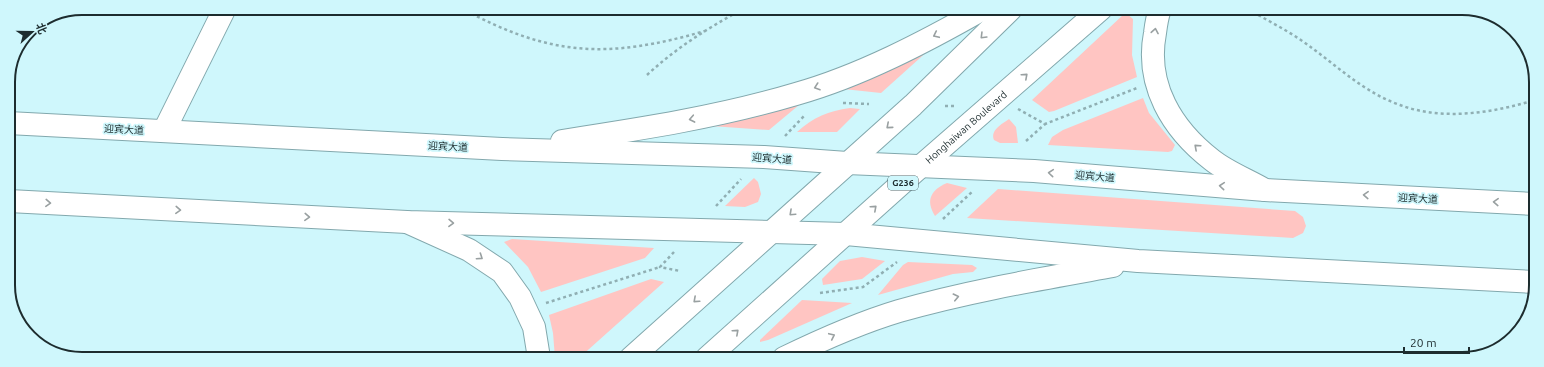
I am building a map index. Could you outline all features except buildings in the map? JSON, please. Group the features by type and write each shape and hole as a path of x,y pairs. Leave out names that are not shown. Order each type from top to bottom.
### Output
{"main road":[{"path":"164,131 222,15"},
{"path":"502,149 642,129 696,118 796,94 827,84 885,59 944,31 972,15"},
{"path":"638,352 846,163 913,105 1005,15"},
{"name":"Honghaiwan Boulevard","path":"714,352 921,166 1094,15"},
{"path":"1159,15 1152,48 1153,72 1159,94 1169,115 1183,135 1213,161 1266,190"},
{"name":"迎宾大道","path":"15,123 502,149 764,157 846,163 1034,171 1266,190 1529,204"},
{"path":"15,201 407,222 846,234 1138,261 1529,282"},
{"path":"407,222 469,250 502,272 520,297 532,321 538,352"},
{"path":"797,352 842,331 932,302 1138,261"}],"path":[{"path":"474,15 520,37 563,47 606,50 656,44 705,31"},
{"path":"647,75 670,54 733,15"},
{"path":"1258,15 1307,44 1372,92 1400,106 1433,112 1470,114 1502,110 1529,102"},
{"path":"1026,141 1044,124 1139,88"},
{"path":"839,103 869,104"},
{"path":"1016,108 1044,124"},
{"path":"785,136 806,114"},
{"path":"716,206 745,175"},
{"path":"943,219 976,188"},
{"path":"660,267 675,251"},
{"path":"820,292 863,287 897,262"},
{"path":"544,303 660,267 680,271"}],"shaded area":[{"path":"1123,15 1128,15 1133,19 1132,55 1137,77 1054,111 1049,112 1032,100"},
{"path":"930,49 881,93 834,88"},
{"path":"1143,98 1149,113 1175,145 1172,151 1048,145 1052,137 1063,130"},
{"path":"805,100 769,130 711,126"},
{"path":"850,108 860,109 837,132 797,132 815,119 835,111"},
{"path":"1009,119 1016,127 1018,143 1000,143 994,140 993,136 995,130"},
{"path":"754,178 758,182 761,194 758,202 745,207 725,206"},
{"path":"947,183 967,188 935,216 930,205 931,196 937,189"},
{"path":"998,189 1295,211 1303,217 1306,226 1303,233 1293,238 967,218"},
{"path":"512,239 654,248 645,258 541,292 528,267 504,242"},
{"path":"862,257 885,261 862,279 823,285 822,279 840,261"},
{"path":"908,262 972,265 977,268 973,272 953,274 878,295 903,265"},
{"path":"651,279 664,282 586,352 555,352 553,333 549,315"},
{"path":"802,300 852,303 768,340 760,342 760,340"}]}
